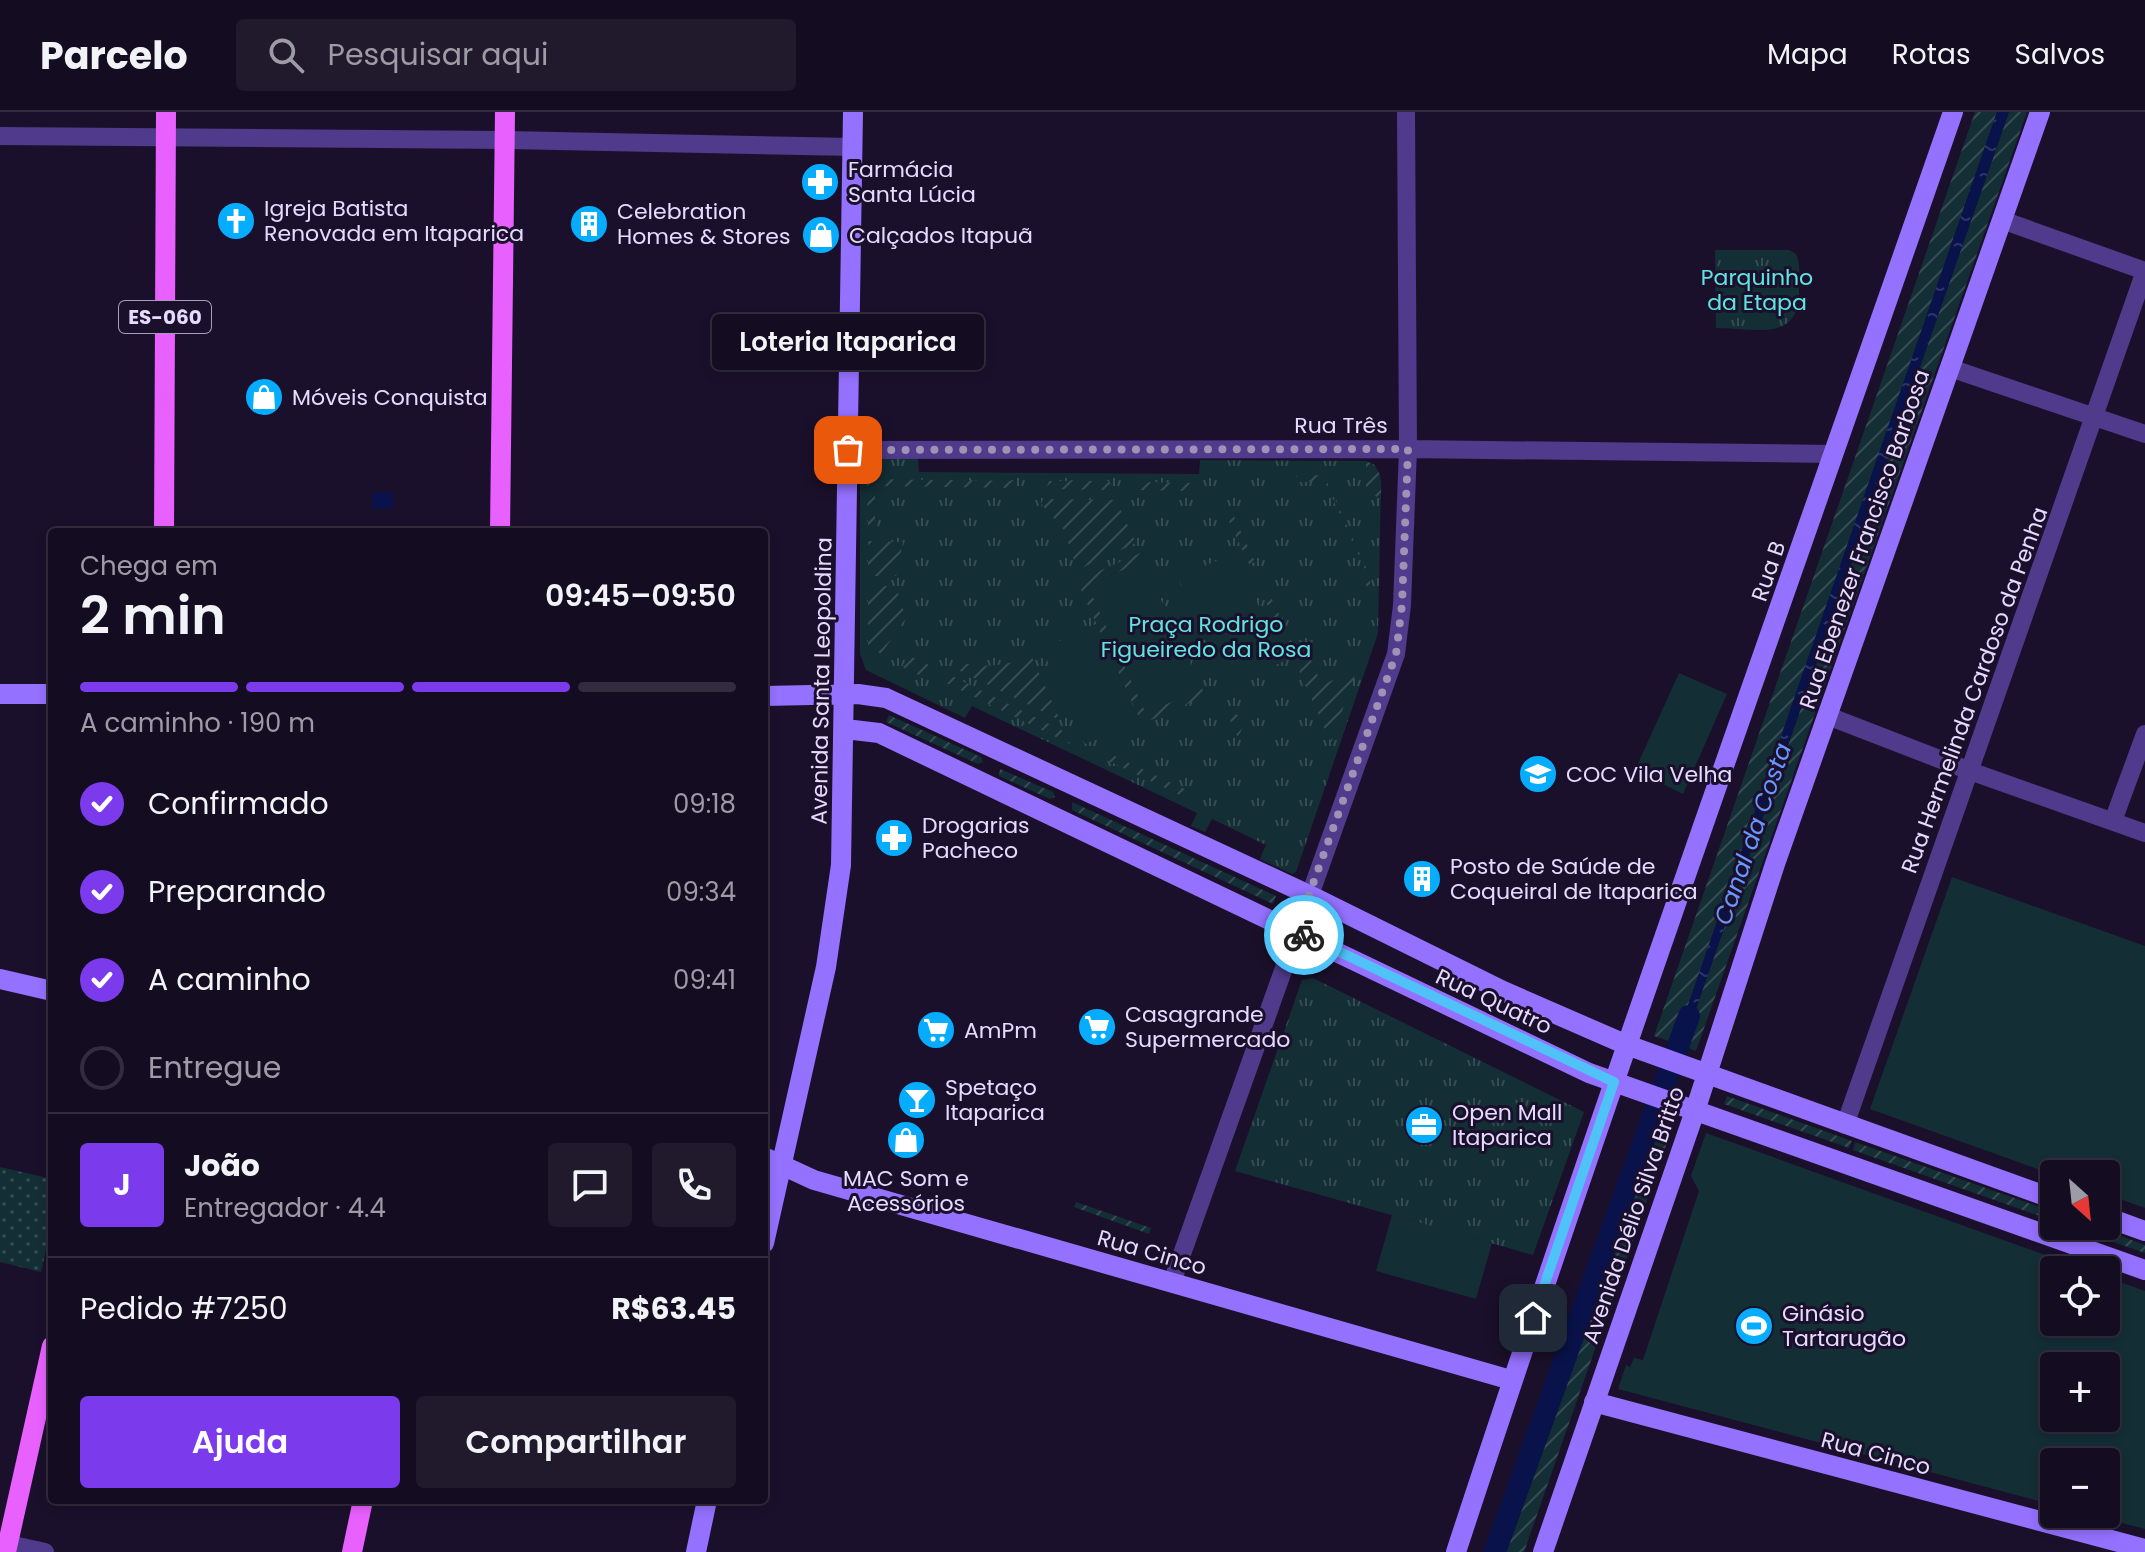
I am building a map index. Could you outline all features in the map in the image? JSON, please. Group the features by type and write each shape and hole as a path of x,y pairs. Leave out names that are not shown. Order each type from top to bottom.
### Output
{"main road":[{"name":"ES-060","path":"164,528 166,112"},
{"path":"500,528 505,112"},
{"path":"5,1546 48,1363"},
{"path":"352,1552 362,1504"}],"street":[{"name":"Avenida Santa Leopoldina","path":"768,1207 773,1161 836,914 846,695 853,112"},
{"path":"1172,1282 1396,654 1402,605 1408,449 1406,112"},
{"name":"Rua B","path":"1627,1045 1953,112"},
{"name":"Rua Ebenezer Francisco Barbosa","path":"1699,1073 2040,112"},
{"path":"0,136 505,140 853,147"},
{"path":"2002,220 2145,271"},
{"name":"Rua Hermelinda Cardoso da Penha","path":"1845,1125 2145,271"},
{"path":"1950,368 2145,434"},
{"name":"Rua Três","path":"848,450 1408,449 1834,454"},
{"path":"0,694 48,694"},
{"name":"Rua Quatro","path":"768,696 886,698 1309,895 1503,991 1627,1045 2040,1194"},
{"path":"1828,716 1970,771 2145,833"},
{"name":"Rua Quatro","path":"845,729 873,730 1614,1082 2145,1270"},
{"path":"2113,821 2145,734"},
{"path":"980,781 994,748"},
{"path":"1056,815 1069,784"},
{"path":"0,979 48,990"},
{"path":"1456,1552 1511,1380 1627,1045"},
{"name":"Avenida Délio Silva Britto","path":"1543,1552 1699,1073"},
{"name":"Rua Cinco","path":"773,1161 814,1180 1511,1380"},
{"path":"2120,1222 2145,1231"},
{"name":"Rua Cinco","path":"1594,1402 2145,1549"},
{"path":"696,1552 706,1504"},
{"path":"5,1546 45,1552"}],"green space":[{"path":"1975,112 1997,112 1675,1043 1654,1036"},
{"path":"2009,112 2027,112 1696,1051 1683,1046"},
{"name":"Parquinho da Etapa","path":"1715,250 1789,250 1796,254 1799,292 1797,308 1791,319 1783,326 1772,329 1716,328"},
{"name":"Praça Rodrigo Figueiredo da Rosa","path":"918,458 919,472 1199,474 1200,460 1366,461 1375,465 1381,482 1378,633 1296,872 1292,874 1260,859 1266,845 1212,819 1205,832 1191,826 1197,813 972,706 965,718 866,670 860,654 860,471 871,459"},
{"path":"1366,461 1379,472 1381,500 1366,489"},
{"path":"1324,475 1370,576 1370,593 1363,579 1368,576 1325,482 1299,482 1296,476"},
{"path":"867,479 1017,481 1017,488 875,486 875,533 868,534"},
{"path":"1049,481 1108,481 1113,490 1046,489"},
{"path":"1134,482 1199,483 1199,491 1138,490"},
{"path":"1043,499 1116,500 1136,543 1077,570 1064,530 1041,504"},
{"path":"1232,512 1255,562 1249,564 1226,515"},
{"path":"868,541 903,542 896,576 868,576"},
{"path":"1140,553 1143,561 1088,586 1146,713 1202,688 1205,696 1142,724 1077,581"},
{"path":"1234,553 1284,661 1228,687 1178,578"},
{"path":"1143,561 1202,688 1146,713 1088,586"},
{"path":"868,586 896,586 906,618 881,654 868,647"},
{"path":"1270,595 1297,653 1291,655 1264,598"},
{"path":"1096,624 1139,719 1085,744 1042,649"},
{"path":"908,655 929,665 923,677 902,667"},
{"path":"1031,655 1060,720 952,667 955,661 993,666"},
{"path":"1310,658 1322,685 1357,669 1331,743 1297,666"},
{"path":"1679,673 1727,694 1683,794 1635,770"},
{"path":"948,674 1065,732 1070,744 944,682"},
{"path":"1225,709 1246,719 1238,738"},
{"path":"889,715 981,757 983,762 978,764 886,722"},
{"path":"1106,752 1191,792 1188,799 1098,756"},
{"path":"1000,769 1053,792 1055,797 1050,799 999,776"},
{"path":"1072,802 1276,896 1273,904 1072,810"},
{"path":"1952,877 2145,946 2145,1208 2120,1199 2120,1160 2040,1160 2040,1170 1870,1109"},
{"path":"1313,978 1584,1112 1533,1255 1235,1171 1302,980"},
{"path":"1727,1096 1852,1141 1849,1148 1724,1104"},
{"path":"1651,1112 1675,1120 1524,1552 1495,1552"},
{"path":"1706,1133 2048,1256 2040,1256 2040,1336 2120,1336 2120,1282 2145,1291 2145,1529 2120,1523 2120,1448 2040,1448 2040,1501 1618,1389 1626,1365 1630,1367 1634,1358 1643,1360 1699,1191 1691,1176"},
{"path":"1855,1142 2040,1207 2040,1216 1853,1150"},
{"path":"0,1167 48,1178 48,1241 41,1272 0,1262"},
{"path":"1076,1202 1151,1228 1149,1234 1074,1207"},
{"path":"1392,1215 1492,1243 1476,1299 1376,1271"},
{"path":"2120,1236 2145,1245 2145,1253 2108,1240 2120,1240"}],"water":[{"path":"1997,112 2009,112 1683,1046 1675,1043"},
{"path":"393,492 393,508 372,509 372,493"}],"waterway":[{"name":"Canal da Costa","path":"1495,1552 1689,1016"}],"way so far":[{"path":"848,450 1408,449 1401,626 1396,654 1309,895 1297,932 1304,935"}],"place":[{"name":"Farmácia Santa Lúcia","path":"820,182"},
{"name":"Igreja Batista Renovada em Itaparica","path":"236,221"},
{"name":"Celebration Homes & Stores","path":"589,224"},
{"name":"Calçados Itapuã","path":"821,235"},
{"name":"Móveis Conquista","path":"264,397"},
{"name":"Loteria Itaparica","path":"848,450"},
{"name":"COC Vila Velha","path":"1538,774"},
{"name":"Drogarias Pacheco","path":"894,838"},
{"name":"Posto de Saúde de Coqueiral de Itaparica","path":"1422,879"},
{"name":"Casagrande Supermercado","path":"1097,1027"},
{"name":"AmPm","path":"936,1030"},
{"name":"Spetaço Itaparica","path":"917,1100"},
{"name":"Open Mall Itaparica","path":"1424,1125"},
{"name":"MAC Som e Acessórios","path":"906,1140"},
{"name":"Ginásio Tartarugão","path":"1754,1326"}],"route":[{"path":"1304,935 1428,997 1614,1082 1533,1318"}]}
